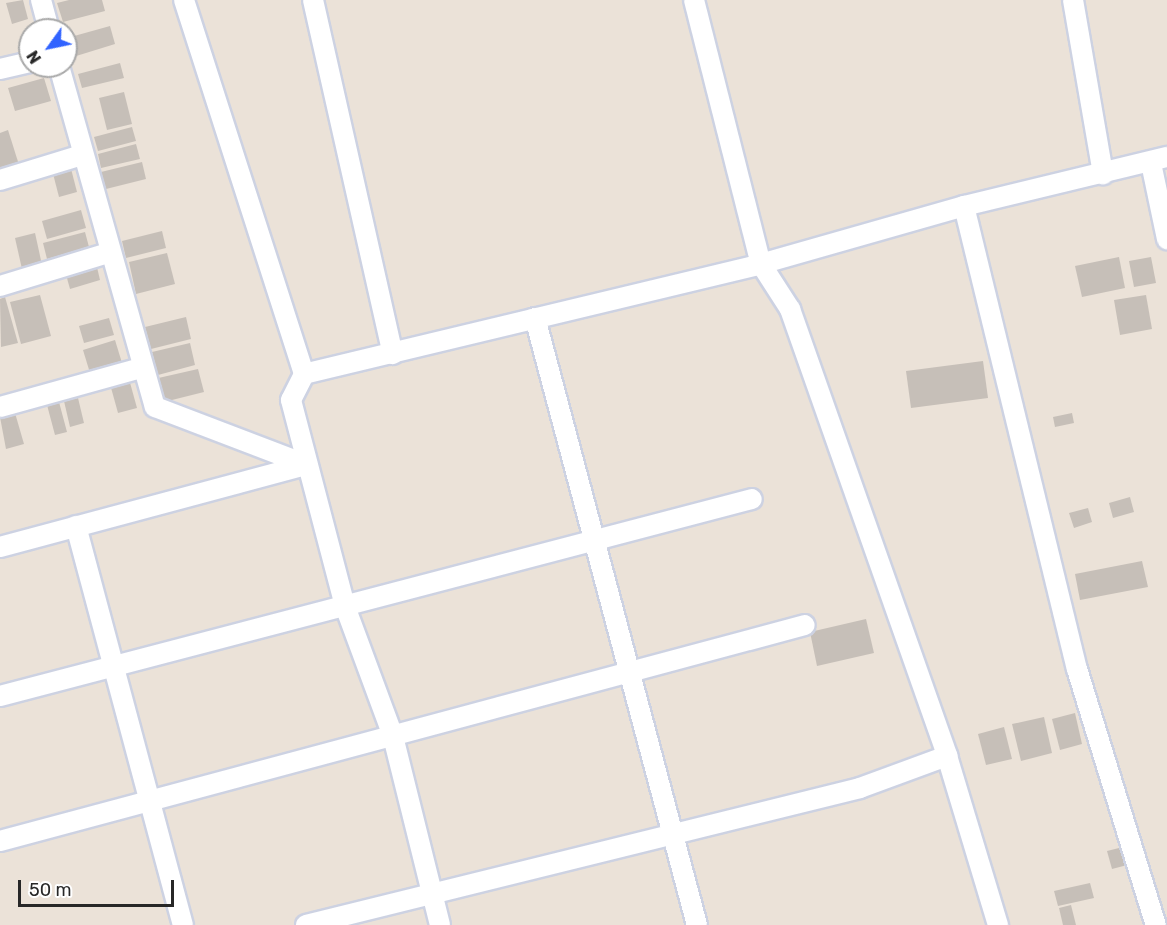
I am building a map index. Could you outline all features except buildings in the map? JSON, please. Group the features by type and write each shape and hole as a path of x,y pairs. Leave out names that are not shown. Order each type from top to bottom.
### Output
{"street":[{"path":"41,0 46,18"},
{"path":"184,0 304,374 291,400 307,465 345,606 393,736 440,925"},
{"path":"313,0 393,354"},
{"path":"694,0 762,264 790,309 947,756 998,925"},
{"path":"1073,0 1103,174"},
{"path":"0,69 18,65"},
{"path":"62,78 108,253 141,368 155,406 307,465"},
{"path":"0,180 82,155"},
{"path":"304,374 762,264 963,206 1159,160 1167,239"},
{"path":"963,206 1077,669 1156,925"},
{"path":"0,286 108,253"},
{"path":"535,318 697,925"},
{"path":"0,407 141,368"},
{"path":"0,547 307,465"},
{"path":"0,696 752,499"},
{"path":"76,526 183,925"},
{"path":"0,841 805,625"},
{"path":"306,925 860,788 947,756"}]}
